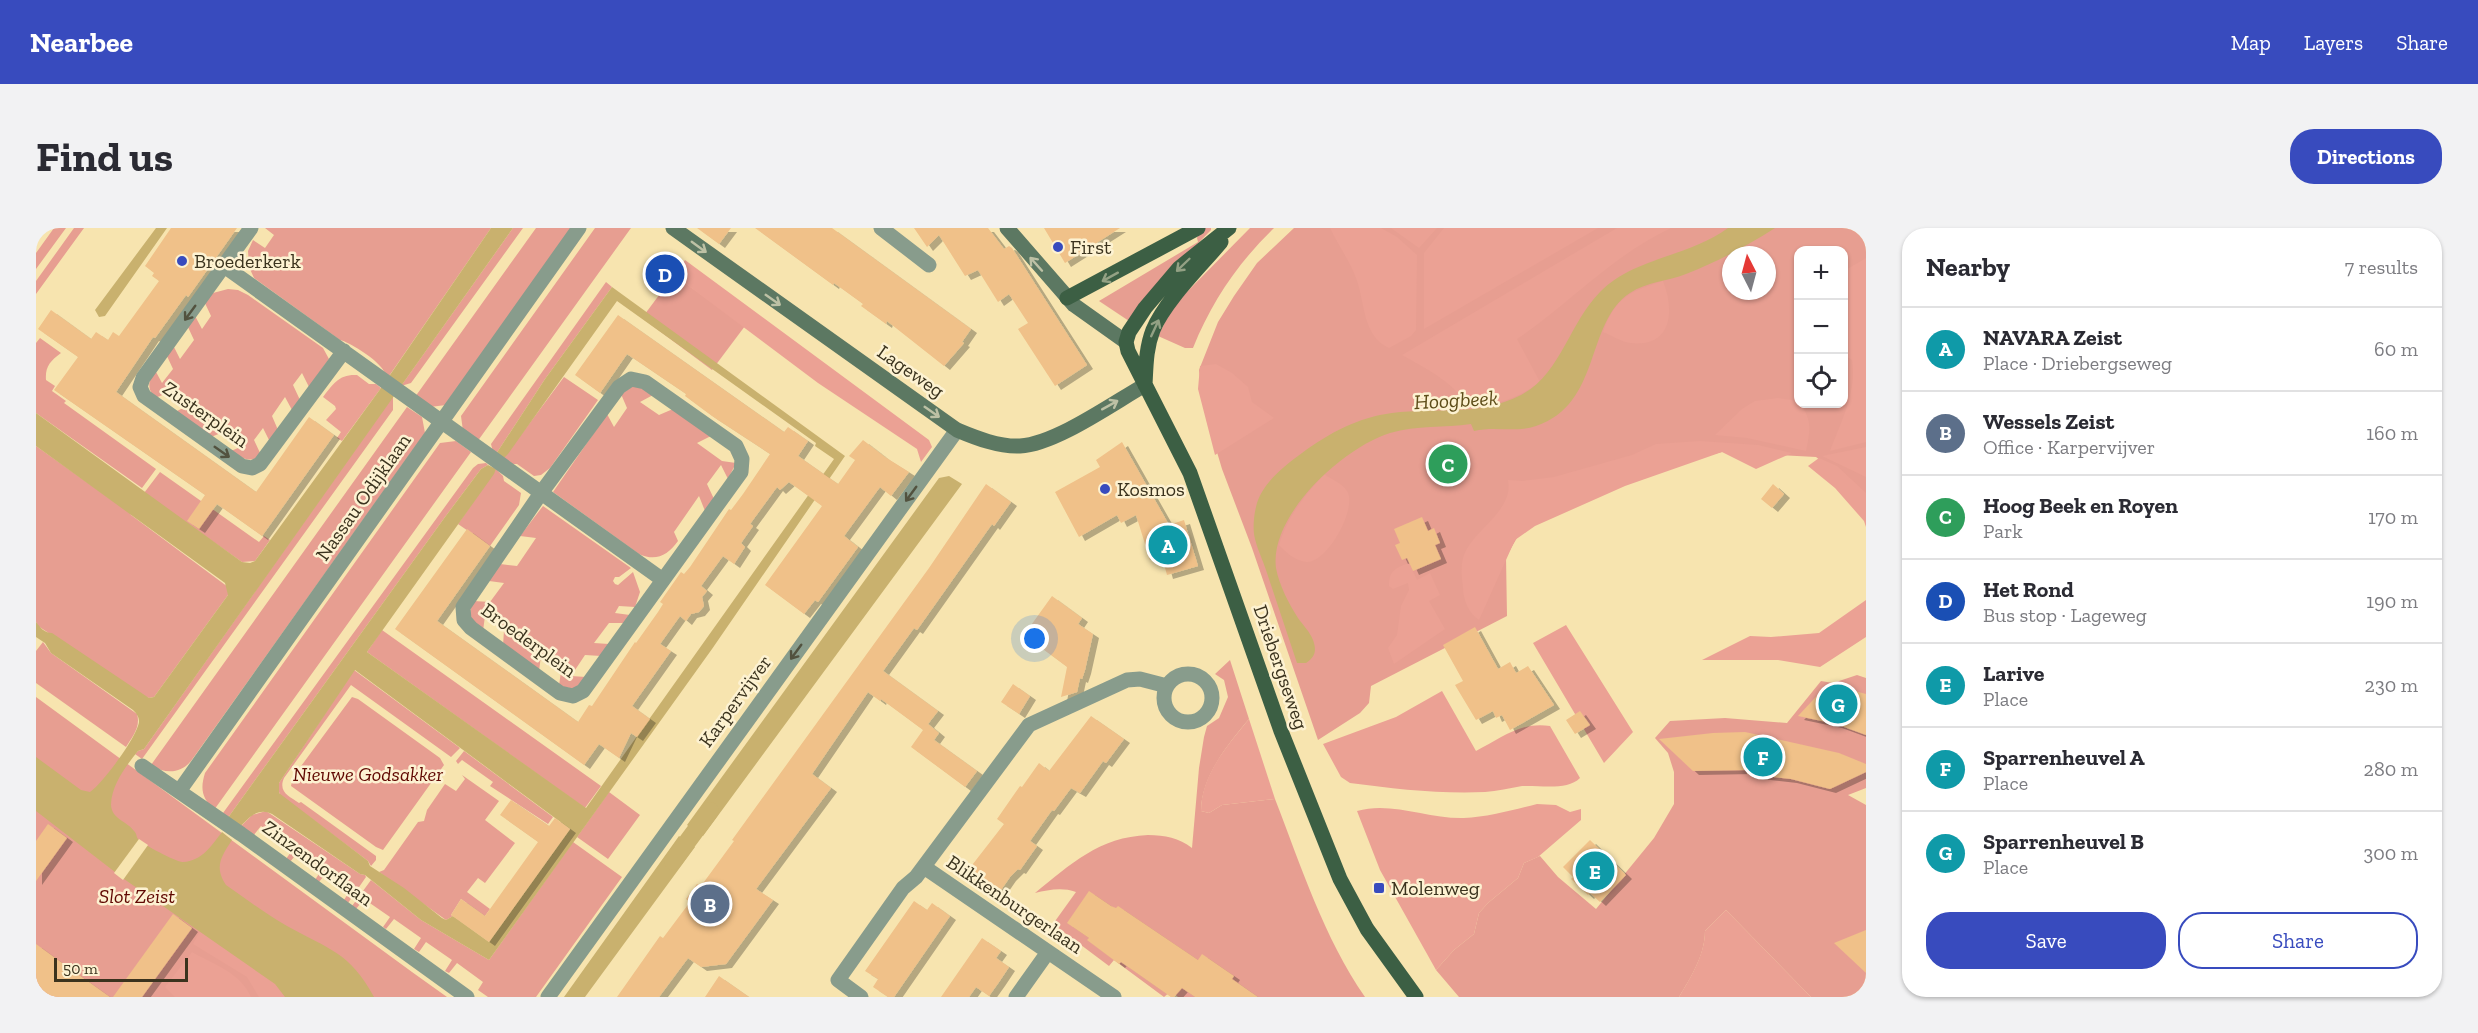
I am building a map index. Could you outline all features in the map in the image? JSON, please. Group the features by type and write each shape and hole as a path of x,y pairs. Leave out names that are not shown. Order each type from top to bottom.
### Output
{"main road":[{"name":"Lageweg","path":"673,228 957,430 1000,443 1020,446 1038,442 1056,435 1145,385"},
{"path":"1006,228 1067,298 1096,322 1126,342 1129,332 1172,276 1195,254 1231,228"},
{"path":"1067,298 1197,228"},
{"path":"1145,385 1148,347 1162,314 1231,228"},
{"name":"Driebergseweg","path":"1126,342 1131,359 1190,473 1281,731 1340,879 1367,929 1416,997"}],"street":[{"name":"Zusterplein","path":"251,228 143,378 140,387 144,396 242,466 252,468 260,464 344,351"},
{"name":"Nassau Odijklaan","path":"180,790 579,228"},
{"path":"881,228 930,265"},
{"path":"224,266 663,580"},
{"name":"Broederplein","path":"631,380 645,382 736,446 742,459 741,472 663,580 583,691 573,696 560,693 471,628 462,615 467,601 541,493 619,387 631,380"},
{"name":"Karpervijver","path":"548,997 957,430"},
{"name":"Blikkenburgerlaan","path":"1114,997 924,867 1029,724 1127,680 1140,679 1167,686"},
{"name":"Zinzendorflaan","path":"142,766 180,790 467,997"},
{"path":"861,997 838,980 903,888 924,867"},
{"path":"1016,997 1048,952"}],"green space":[{"path":"54,228 66,228 36,269 36,253"},
{"path":"74,228 84,228 36,294 36,281"},
{"path":"265,228 491,228 389,376 367,355 340,340 254,278 250,269 261,266 266,268 269,265 266,258 249,265 248,251 253,240 265,248 274,235"},
{"path":"513,228 523,228 411,383 401,386"},
{"path":"536,228 573,228 446,405 430,407 415,397"},
{"path":"595,228 631,228 477,442 463,431 461,416"},
{"path":"1211,228 1211,230 1129,321 1099,301 1198,242 1200,230"},
{"path":"1250,228 1274,228 1227,284 1209,314 1193,348 1185,348 1158,336 1174,305"},
{"path":"1294,228 1866,228 1866,496 1816,457 1722,452 1648,471 1525,524 1506,557 1507,616 1371,686 1369,703 1360,713 1318,740 1252,548 1222,469 1203,405 1199,370 1218,322 1257,263"},
{"path":"674,275 745,326 712,370 642,318"},
{"path":"606,282 612,287 545,379 496,454 491,444"},
{"path":"228,289 238,290 248,295 323,348 329,359 309,387 302,373 293,385 300,400 292,410 285,397 272,416 278,430 270,442 263,428 254,440 261,455 249,460 231,451 245,445 226,431 211,437 175,412 189,405 170,392 155,398 149,387 155,370 162,383 173,369 166,354 173,345 180,359 194,340 187,325 194,314 202,329 211,316 204,301 213,293"},
{"path":"40,338 61,353 51,362 46,371 46,380 55,386 52,391 66,401 64,403 156,469 142,488 36,413 36,343"},
{"path":"564,377 598,400 550,468 541,475 534,476 517,464 511,464 503,459"},
{"path":"633,386 641,387 653,395 640,402 659,415 673,409 711,436 697,443 722,461 736,463 728,479 721,465 707,484 714,499 705,511 699,496 674,532 678,541 666,553 656,557 639,554 553,492 607,414 614,427 627,408 621,394"},
{"path":"393,396 393,410 142,759 135,754 144,749"},
{"path":"407,407 422,417 425,433 191,761 182,768 172,771 151,765"},
{"path":"456,441 471,452 214,810 203,793 205,773 440,443"},
{"path":"36,446 228,587 228,595 154,697 144,696 38,626 36,622"},
{"path":"478,464 488,465 481,469 445,517 227,819 223,813 473,468"},
{"path":"496,469 503,476 504,481 521,493 519,505 490,546 458,524"},
{"path":"160,472 259,542 264,536 270,540 255,561 242,562 144,493"},
{"path":"543,506 631,568 619,577 615,577 613,581 618,585 633,572 640,592 635,607 619,606 615,613 630,615 625,623 609,623 594,643 609,644 601,656 585,655 571,676 586,677 575,689 559,686 561,671 541,656 539,671 503,646 504,630 485,616 483,631 470,619 471,606 474,601 490,602 504,583 489,581 500,564 517,566 536,538 520,536"},
{"path":"382,630 601,786 585,808 367,652"},
{"path":"43,642 51,653 137,714 137,728 126,747 36,683 36,651"},
{"path":"1230,660 1249,719 1217,762 1202,798 1201,811 1209,813 1222,805 1275,799 1325,926 1337,951 1365,997 1178,997 1171,991 1164,997 1114,960 1109,966 1053,924 1076,892 1060,889 1035,893 1074,862 1115,841 1148,835 1160,836 1177,839 1192,848 1204,737 1207,726 1219,718 1228,697 1224,680 1215,674"},
{"path":"354,670 460,748 451,757 351,685 284,778 282,787 288,796 301,802 376,856 371,866 368,861 280,795 277,786"},
{"path":"1857,675 1866,678 1866,788 1848,795 1866,805 1866,997 1811,997 1726,910 1705,931 1700,957 1679,997 1459,997 1436,970 1454,950 1474,934 1479,913 1518,878 1524,863 1540,856 1558,877 1596,909 1654,838 1674,804 1674,772 1668,753 1655,738 1670,721 1725,718 1787,723 1821,681 1833,683"},
{"name":"Slot Zeist","path":"36,697 412,972 447,997 36,997"},
{"name":"Nieuwe Godsakker","path":"352,697 440,758 444,765 383,850 291,786 293,777"},
{"path":"464,751 553,817 548,824 490,786 493,782 462,760 458,764 456,761"},
{"path":"462,775 499,801 485,820 515,843 485,883 478,878 467,892 490,909 485,916 461,899 451,915 453,916 446,920 379,872 384,870 418,822 424,821 427,810 445,784 456,791 465,779"},
{"path":"609,792 640,815 608,859 577,837"},
{"path":"266,811 360,874 365,875 366,877 348,903 344,900 351,889 327,872 319,882 315,880 322,869 298,852 290,862 286,859 293,849 261,826 253,836 239,828 252,815"},
{"path":"573,842 622,877 536,997 488,997 478,990 483,982 457,963 449,973 445,971 452,960 426,942 419,952 414,949 421,938 394,919 386,929 383,927 390,917 364,899 356,909 352,906 371,880 421,920 489,960"}],"shaded area":[{"path":"156,228 167,228 105,316 99,317 95,310"},
{"path":"491,228 513,228 144,749 138,751 129,763 117,782 112,797 111,804 114,813 136,833 138,839 180,862 201,856 222,832 232,840 220,862 220,873 226,885 279,921 337,953 356,970 374,997 285,997 275,984 124,879 36,811 36,757 81,790 90,792 119,759 139,722 133,710 51,653 45,643 36,637 36,622 44,631 52,633 149,698 154,697 228,595 225,583 36,446 36,413 242,562 255,561 381,388"},
{"path":"1330,228 1381,228 1397,237 1417,255 1416,330 1411,336 1389,348 1374,335 1369,327 1353,272"},
{"path":"1391,228 1437,228 1419,248"},
{"path":"1444,228 1598,228 1424,329 1424,253"},
{"path":"1617,228 1671,228 1610,266 1517,339 1540,382 1532,388 1506,400 1469,410 1457,392 1449,385 1402,355"},
{"path":"1728,228 1775,228 1745,246 1722,246 1722,258 1709,264 1679,276 1643,286 1630,293 1616,306 1606,323 1583,382 1572,400 1557,415 1536,426 1520,429 1474,431 1471,424 1390,433 1352,453 1313,486 1284,527 1277,548 1276,568 1282,588 1295,613 1312,637 1315,647 1309,661 1297,663 1254,534 1256,507 1263,491 1274,476 1323,439 1368,418 1409,411 1473,409 1505,402 1521,395 1535,386 1546,374 1589,304 1613,281 1644,264 1712,238"},
{"path":"1866,258 1866,442 1830,451 1848,408 1852,384 1852,360 1848,358 1848,269"},
{"path":"685,260 929,440 932,447 921,462 917,449 818,383 674,275"},
{"path":"1663,281 1667,292 1669,315 1667,325 1655,340 1630,343 1603,332 1613,311 1626,297 1642,288"},
{"path":"612,287 845,456 712,649 489,960 421,920 365,875 360,874 272,814 258,813 250,817 239,828 227,819 445,517 481,469 488,465 496,469 494,474 367,652 586,808 834,459 815,446 816,443 617,301 503,459 496,454 545,379","holes":["355,670 570,829 489,942 453,916 446,920 442,918 404,888 370,866 368,861 279,793 279,783"]},
{"path":"1216,364 1232,373 1248,387 1252,402 1274,418 1215,455 1198,389 1200,366"},
{"path":"357,375 369,384 376,384 381,388 342,441 337,438 341,432 326,420 336,409 335,406 323,397 341,378"},
{"path":"1778,398 1794,400 1794,408 1803,408 1809,424 1806,451 1747,438 1715,435 1742,409 1755,401"},
{"path":"1700,441 1758,445 1792,453 1756,469 1722,452 1625,486 1535,526 1515,540 1479,620 1472,614 1463,592 1464,555 1505,501 1508,480 1523,481 1554,477 1632,455 1656,444"},
{"path":"1866,447 1866,477 1822,456"},
{"path":"1819,458 1837,466 1866,493 1866,527 1864,521 1835,488 1808,466"},
{"path":"1324,474 1345,488 1349,499 1348,509 1339,533 1331,544 1315,560 1307,562 1292,556 1279,545 1292,515"},
{"path":"949,476 962,484 703,836 687,825 939,478"},
{"path":"1409,563 1417,580 1430,573 1440,595 1429,601 1445,629 1394,664 1388,648 1397,635 1401,606 1409,590 1408,583 1393,589 1389,586 1389,581 1394,570"},
{"path":"1866,600 1866,637 1820,667 1778,660 1702,660 1750,636 1771,637 1819,633"},
{"path":"1566,625 1633,732 1604,763 1533,643"},
{"path":"1442,691 1476,751 1520,729 1539,725 1550,726 1580,778 1561,786 1522,786 1490,792 1451,792 1350,783 1341,777 1323,744 1396,717"},
{"path":"1249,719 1275,799 1222,805 1209,813 1201,811 1205,785 1210,773 1224,750"},
{"path":"1537,804 1556,805 1570,812 1581,809 1581,820 1538,857 1524,863 1518,878 1479,913 1474,934 1454,950 1436,970 1380,870 1357,811 1383,808 1464,818 1491,815"},
{"path":"679,836 695,847 585,997 564,997"},
{"path":"1726,910 1811,997 1679,997 1700,957 1705,931"},
{"path":"200,931 276,984 285,997 259,997 247,977 193,944"},
{"path":"192,952 233,975 251,997 175,997 165,987"}],"pier":[{"path":"139,839 148,845 123,880 114,873"}],"building":[{"path":"171,228 237,228 188,297 186,295 155,338 153,337 116,392 256,492 309,417 334,435 262,536 217,504 199,529 187,521 205,495 54,390 78,357 38,329 51,310 91,339 96,332 108,340 113,332 119,336 159,281 152,276 154,273 145,266"},
{"path":"697,228 731,228 719,244"},
{"path":"755,228 832,228 971,329 962,342 964,343 944,366 887,321 886,324 861,306 863,304"},
{"path":"914,228 988,228 1004,249 1009,246 1012,248 1087,365 1055,386 1018,329 1028,323 1009,294 998,302 978,270 965,276 939,235 927,247"},
{"path":"1044,228 1120,228 1065,263"},
{"path":"618,315 784,432 788,427 808,441 798,456 838,484 855,460 849,456 863,440 909,472 891,496 880,487 844,536 858,547 818,602 815,600 804,614 765,585 822,506 789,482 780,490 777,487 750,524 753,526 741,543 745,547 734,564 723,556 701,586 707,591 702,597 704,606 699,612 691,614 686,621 680,616 660,644 671,651 632,706 650,719 637,737 631,733 619,758 599,744 584,765 395,629 467,529 490,546 437,621 578,722 589,705 592,706 658,612 663,604 660,602 681,572 684,574 690,567 729,509 731,510 743,494 770,454 712,416 685,396 686,394 627,354 600,393 575,375"},
{"name":"Kosmos","path":"1122,442 1169,525 1184,520 1198,566 1167,575 1162,557 1150,560 1136,515 1121,523 1117,515 1079,537 1055,492 1100,467 1096,460"},
{"path":"986,484 1011,502 994,526 992,524 917,630 914,628 883,671 938,711 928,724 939,733 934,740 977,771 965,787 911,747 923,730 868,692 812,774 831,788 756,889 773,900 726,964 701,967 688,958 659,997 617,997 660,936 663,938 690,902 686,899 697,884 701,886 734,841 732,840 929,568"},
{"path":"1773,484 1784,494 1772,508 1761,499"},
{"path":"1422,517 1428,531 1434,528 1440,543 1435,545 1441,559 1413,571 1407,558 1402,560 1395,545 1400,543 1394,529"},
{"path":"1052,596 1082,618 1078,624 1093,634 1085,670 1082,679 1080,678 1077,692 1061,697 1067,667 1024,635"},
{"path":"1475,627 1498,669 1510,662 1516,673 1528,666 1554,705 1510,730 1502,715 1496,718 1493,711 1476,720 1455,685 1463,681 1443,645"},
{"path":"1013,684 1030,696 1019,714 1001,702"},
{"path":"1828,684 1866,694 1866,735 1836,724 1798,716"},
{"path":"1580,711 1590,725 1575,734 1566,720"},
{"path":"1091,716 1124,739 1106,763 1103,761 1080,793 1071,788 1054,811 1052,810 1030,841 1037,846 1020,870 1018,869 1010,877 994,900 962,878 1004,824 997,819 1020,786 1022,787 1039,763 1049,771"},
{"path":"1745,732 1839,753 1866,764 1866,772 1830,789 1791,779 1747,774 1748,770 1693,771 1659,739"},
{"path":"511,800 549,826 555,818 570,829 489,942 451,915 461,899 485,916 538,842 500,815"},
{"name":"Slot Zeist","path":"48,824 67,838 36,881 36,841"},
{"path":"1590,840 1626,875 1600,902 1590,893 1588,895 1571,879 1573,877 1563,867"},
{"path":"1089,891 1111,906 1116,908 1118,906 1198,960 1202,954 1234,976 1232,979 1258,997 1195,997 1182,988 1174,997 1171,997 1121,962 1119,964 1087,940 1089,938 1067,923"},
{"path":"914,901 927,910 932,903 950,916 894,997 888,997 873,987 878,979 865,971"},
{"name":"Slot Zeist","path":"173,914 192,928 142,997 113,997"},
{"path":"1866,930 1866,973 1834,943"},
{"path":"982,938 1001,951 996,958 1009,967 999,982 989,996 976,987 969,997 941,997"},
{"path":"36,944 110,997 42,997 36,992"},
{"path":"719,976 749,997 705,997"}],"waterway":[{"path":"673,861 710,811"}],"place":[{"name":"First","path":"1058,247"},
{"name":"Broederkerk","path":"182,261"},
{"name":"Het Rond","path":"665,274"},
{"name":"Hoog Beek en Royen","path":"1448,464"},
{"name":"Kosmos","path":"1105,489"},
{"name":"NAVARA Zeist","path":"1168,545"},
{"name":"Sparrenheuvel B","path":"1838,704"},
{"name":"Sparrenheuvel A","path":"1763,757"},
{"name":"Larive","path":"1595,871"},
{"name":"Molenweg","path":"1379,888"},
{"name":"Wessels Zeist","path":"710,904"}],"water label":[{"name":"Hoogbeek","path":"1456,400"}]}
